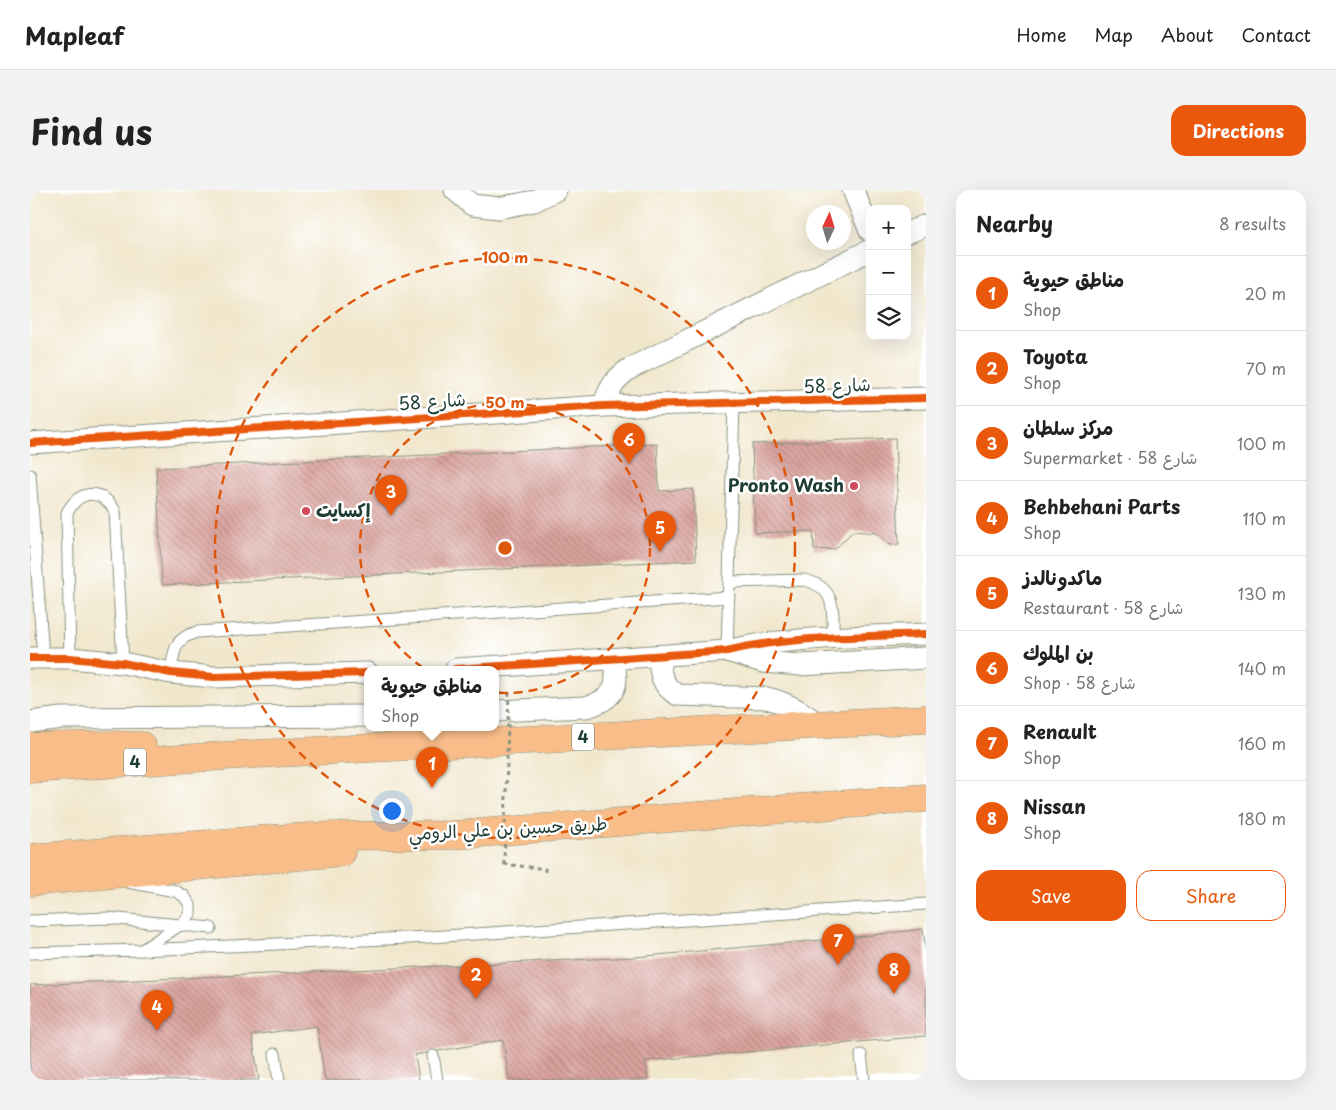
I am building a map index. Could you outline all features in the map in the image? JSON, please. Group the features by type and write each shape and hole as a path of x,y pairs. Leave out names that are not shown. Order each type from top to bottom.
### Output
{"highway":[{"name":"4","path":"30,770 240,755 926,719"},
{"path":"30,747 152,746 240,755"},
{"name":"طريق حسين بن علي الرومي","path":"30,858 281,838 359,835 454,835 926,798"},
{"path":"30,882 328,854 454,835"}],"street":[{"path":"455,190 472,205 499,208 534,201 556,190"},
{"path":"853,190 866,221"},
{"path":"911,231 926,225"},
{"path":"602,406 610,387 620,375 631,368 866,252"},
{"name":"شارع 58","path":"30,443 602,406 926,398"},
{"path":"499,666 727,651 763,644 926,634"},
{"path":"727,651 763,662 800,665 926,658"},
{"path":"660,656 662,681 678,695 766,698 794,707 817,724"},
{"path":"36,658 70,658 123,663 171,673 228,678 364,673"},
{"path":"499,711 586,707 599,703 606,699 615,686 616,670 612,659"},
{"path":"30,722 62,718 364,716"}],"lane":[{"path":"727,651 734,404"},
{"path":"30,475 36,658"},
{"path":"70,658 67,513 72,503 80,497 90,494 101,496 110,502 115,510 123,663"},
{"path":"730,582 804,580 821,586 831,601 833,639"},
{"path":"171,673 175,648 188,635 197,632 729,597"},
{"path":"104,875 140,885 175,891 188,900 190,910 188,917 180,926 142,950"},
{"path":"30,953 430,938 926,904"},
{"path":"30,921 108,918 211,928"},
{"path":"275,1054 279,1080"},
{"path":"434,1056 437,1080"},
{"path":"861,1056 864,1080"}],"path":[{"path":"509,690 504,864 545,869 545,875"}],"building":[{"name":"Pronto Wash","path":"895,438 899,544 890,545 877,533 853,531 835,549 814,550 813,531 755,533 752,444"},
{"path":"657,444 659,491 693,489 696,560 162,585 156,468"},
{"path":"923,929 926,953 926,1036 645,1061 648,1080 509,1080 503,1040 415,1055 419,1080 325,1080 317,1026 252,1035 259,1080 30,1080 30,985 635,957"}],"cycle path":[{"path":"30,443 603,406 926,398"},
{"path":"499,666 727,651 775,642 800,640 926,634"},
{"path":"30,658 70,658 123,663 171,673 214,677 364,673"}],"place":[{"name":"بن الملوك","path":"629,464"},
{"name":"Pronto Wash","path":"854,486"},
{"name":"إكسايت","path":"306,511"},
{"name":"مركز سلطان","path":"391,516"},
{"name":"ماكدونالدز","path":"660,552"},
{"name":"مناطق حيوية","path":"432,788"},
{"name":"Renault","path":"838,965"},
{"name":"Nissan","path":"894,994"},
{"name":"Toyota","path":"476,999"},
{"name":"Behbehani Parts","path":"157,1031"}]}
